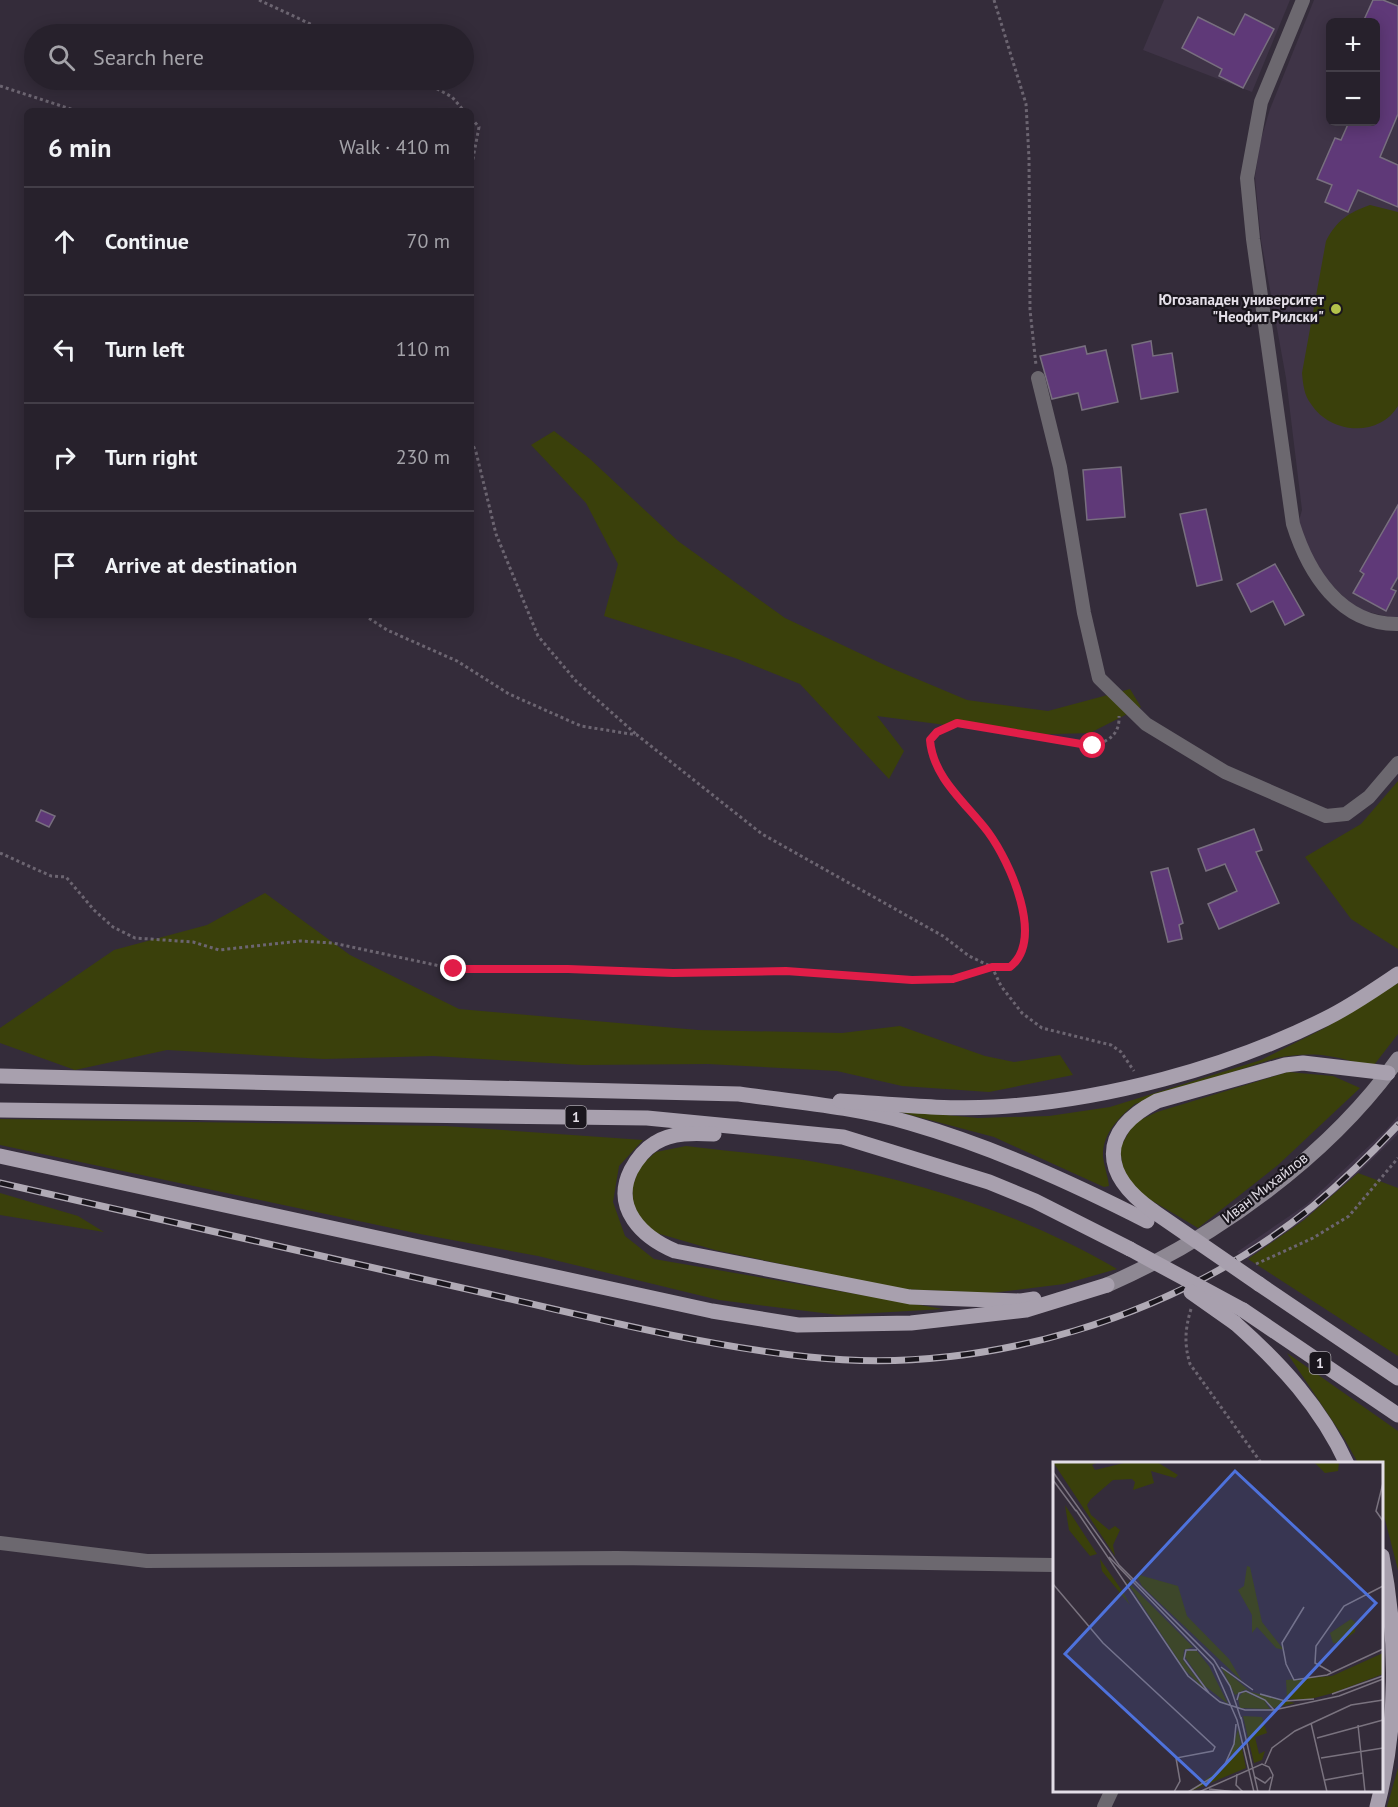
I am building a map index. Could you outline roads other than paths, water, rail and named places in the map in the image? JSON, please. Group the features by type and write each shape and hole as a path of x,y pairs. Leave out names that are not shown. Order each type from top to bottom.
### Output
{"main road":[{"path":"739,1094 962,1108 1045,1104 1138,1086 1257,1050 1327,1018 1398,974"},
{"name":"Иван Михайлов","path":"1107,1285 1199,1238 1269,1188 1332,1134 1398,1059"},
{"path":"1150,1216 1122,1185 1116,1171 1114,1157 1115,1142 1120,1130 1142,1109 1156,1101 1285,1065 1319,1063 1388,1073"},
{"name":"1","path":"0,1076 739,1094 825,1106 908,1122 1032,1165 1150,1216 1259,1284 1398,1378"},
{"name":"1","path":"0,1110 648,1118 843,1137 990,1182 1035,1201 1130,1249 1398,1415"},
{"path":"843,1137 699,1133 663,1139 645,1152 629,1175 625,1201 628,1213 646,1234 675,1251 910,1298 1021,1301 1107,1285"},
{"path":"0,1156 690,1306 798,1325 911,1323 995,1316 1060,1301 1107,1285"},
{"path":"1239,1317 1297,1384 1325,1421 1346,1462"},
{"path":"1383,1562 1394,1624 1397,1697 1395,1727 1383,1780"},
{"path":"1377,1807 1380,1792"}],"street":[{"path":"1303,0 1261,102 1247,178 1253,239 1293,524 1301,549 1312,570 1336,600 1370,620 1398,624"},
{"path":"1038,378 1060,467 1084,614 1099,678 1146,724 1225,772 1326,816 1346,814 1369,797 1398,763"},
{"path":"0,1543 147,1561 617,1558 1053,1565"},
{"path":"1104,1807 1112,1792"}],"railway":[{"path":"0,1183 685,1338 767,1352 875,1361 942,1357 1009,1347 1075,1331 1139,1308 1200,1280 1258,1246 1312,1207 1356,1168 1398,1125"}],"place":[{"name":"Югозападен университет \"Неофит Рилски\"","path":"1336,309"}]}
